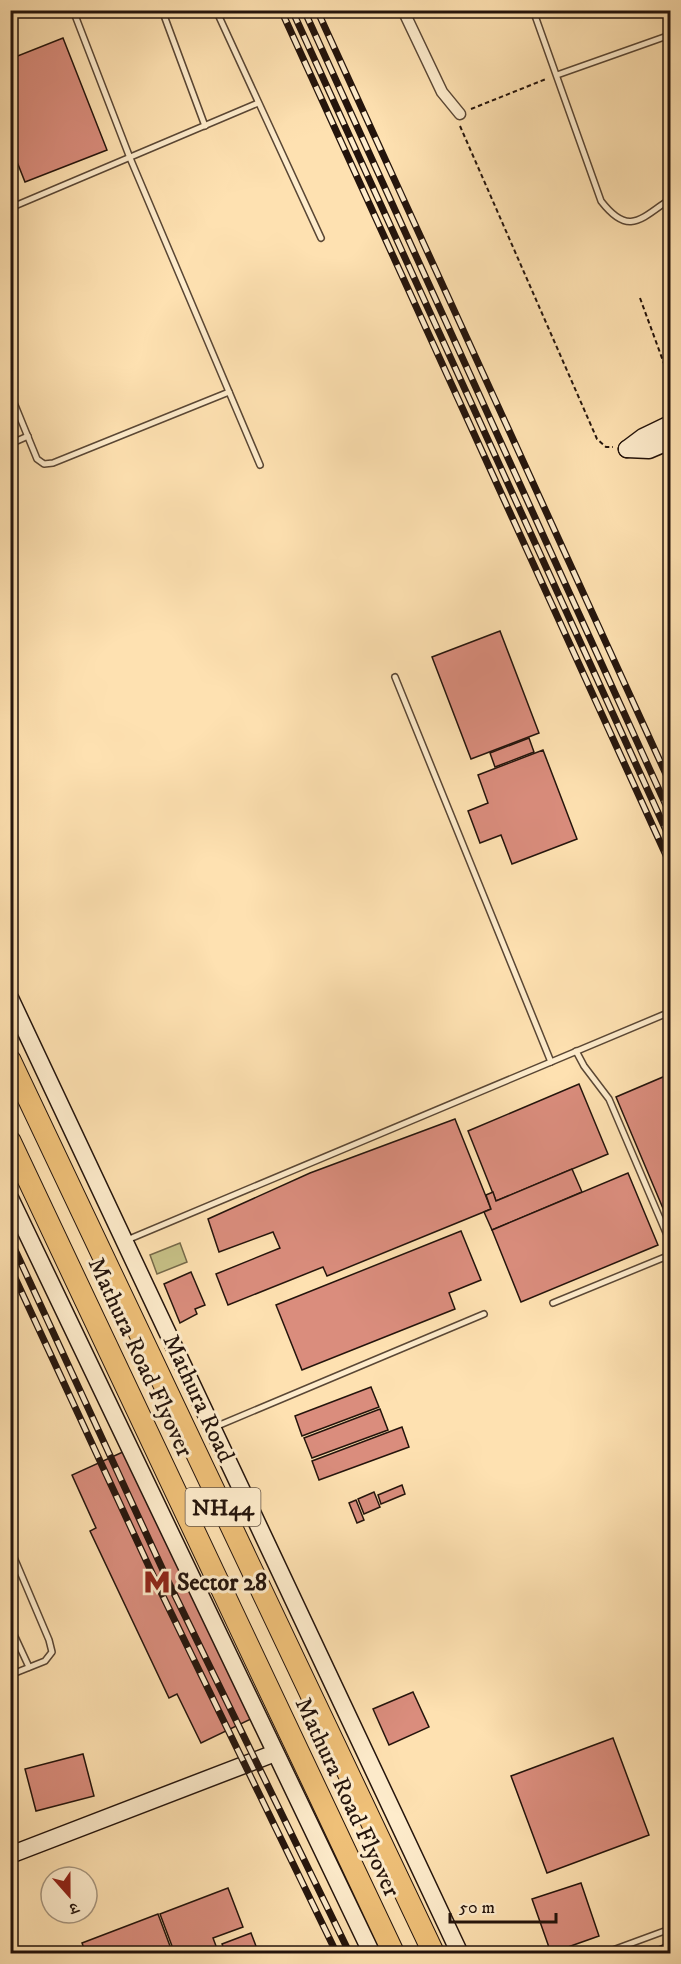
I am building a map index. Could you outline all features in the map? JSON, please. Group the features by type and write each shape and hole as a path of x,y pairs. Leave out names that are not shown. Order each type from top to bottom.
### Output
{"highway":[{"name":"Mathura Road","path":"10,1060 434,1953"},
{"name":"Mathura Road Flyover","path":"10,1141 394,1953"}],"main road":[{"path":"627,449 643,437 670,424"},
{"path":"627,449 649,450 670,441"},
{"path":"10,999 460,1953"},
{"path":"10,1198 372,1953"},
{"path":"10,1855 275,1753"}],"street":[{"path":"403,10 442,92 460,114"}],"lane":[{"path":"73,10 130,158 260,465"},
{"path":"162,10 205,126"},
{"path":"216,10 321,238"},
{"path":"533,10 601,201 611,213 624,222 639,220 670,199"},
{"path":"557,75 670,34"},
{"path":"10,208 258,103"},
{"path":"10,393 37,459 44,464 53,463 230,392"},
{"path":"10,444 28,436"},
{"path":"395,677 551,1062"},
{"path":"126,1241 670,1012"},
{"path":"576,1051 584,1066 609,1099 670,1242"},
{"path":"553,1303 670,1255"},
{"path":"213,1427 484,1314"},
{"path":"10,1548 51,1646 51,1656 45,1661 10,1675"},
{"path":"10,1626 29,1667"},
{"path":"602,1953 670,1929"}],"path":[{"path":"557,75 480,104 460,114 459,129 597,439 606,447 627,449"},
{"path":"640,298 670,380"}],"shaded area":[{"path":"180,1243 187,1262 157,1274 150,1255"}],"building":[{"path":"63,38 107,150 25,182 10,144 10,59"},
{"path":"500,631 539,733 471,759 432,657"},
{"path":"529,738 534,752 495,767 490,753"},
{"path":"543,750 577,839 512,864 501,835 480,843 468,811 488,803 478,775"},
{"path":"670,1074 670,1225 616,1097"},
{"path":"579,1084 608,1154 496,1201 468,1131"},
{"path":"455,1119 491,1209 327,1276 323,1267 228,1305 216,1274 280,1248 273,1232 219,1252 208,1219 310,1173"},
{"path":"572,1169 582,1192 492,1230 484,1212 491,1209 486,1195 493,1192 496,1201"},
{"path":"628,1173 658,1245 521,1302 492,1230"},
{"path":"461,1231 481,1280 449,1293 455,1309 302,1370 276,1305"},
{"path":"191,1272 205,1305 195,1309 197,1314 180,1323 164,1284"},
{"path":"371,1387 379,1407 302,1436 295,1416"},
{"path":"380,1409 388,1430 312,1458 304,1438"},
{"path":"402,1427 409,1447 319,1480 312,1461"},
{"name":"Sector 28","path":"125,1451 251,1719 201,1743 177,1694 169,1698 90,1531 96,1528 72,1475"},
{"path":"402,1485 405,1494 381,1504 378,1495"},
{"path":"374,1492 380,1507 364,1514 358,1499"},
{"path":"356,1500 364,1520 357,1523 349,1503"},
{"path":"413,1692 429,1727 389,1745 373,1709"},
{"path":"613,1738 649,1835 547,1873 511,1776"},
{"path":"83,1754 94,1796 36,1811 25,1769"},
{"path":"581,1883 599,1936 551,1953 532,1899"},
{"path":"228,1888 243,1927 213,1938 219,1954 175,1954 160,1914"},
{"path":"158,1914 173,1954 86,1954 82,1943"},
{"path":"251,1933 259,1954 226,1954 222,1944"},
{"path":"670,1942 670,1954 641,1954"}],"railway":[{"path":"281,10 670,864"},
{"path":"292,10 670,839"},
{"path":"304,10 670,814"},
{"path":"317,10 670,783"},
{"path":"10,1239 168,1581 350,1954"},
{"path":"10,1267 158,1586 337,1954"}],"place":[{"name":"Sector 28","path":"157,1582"}]}
